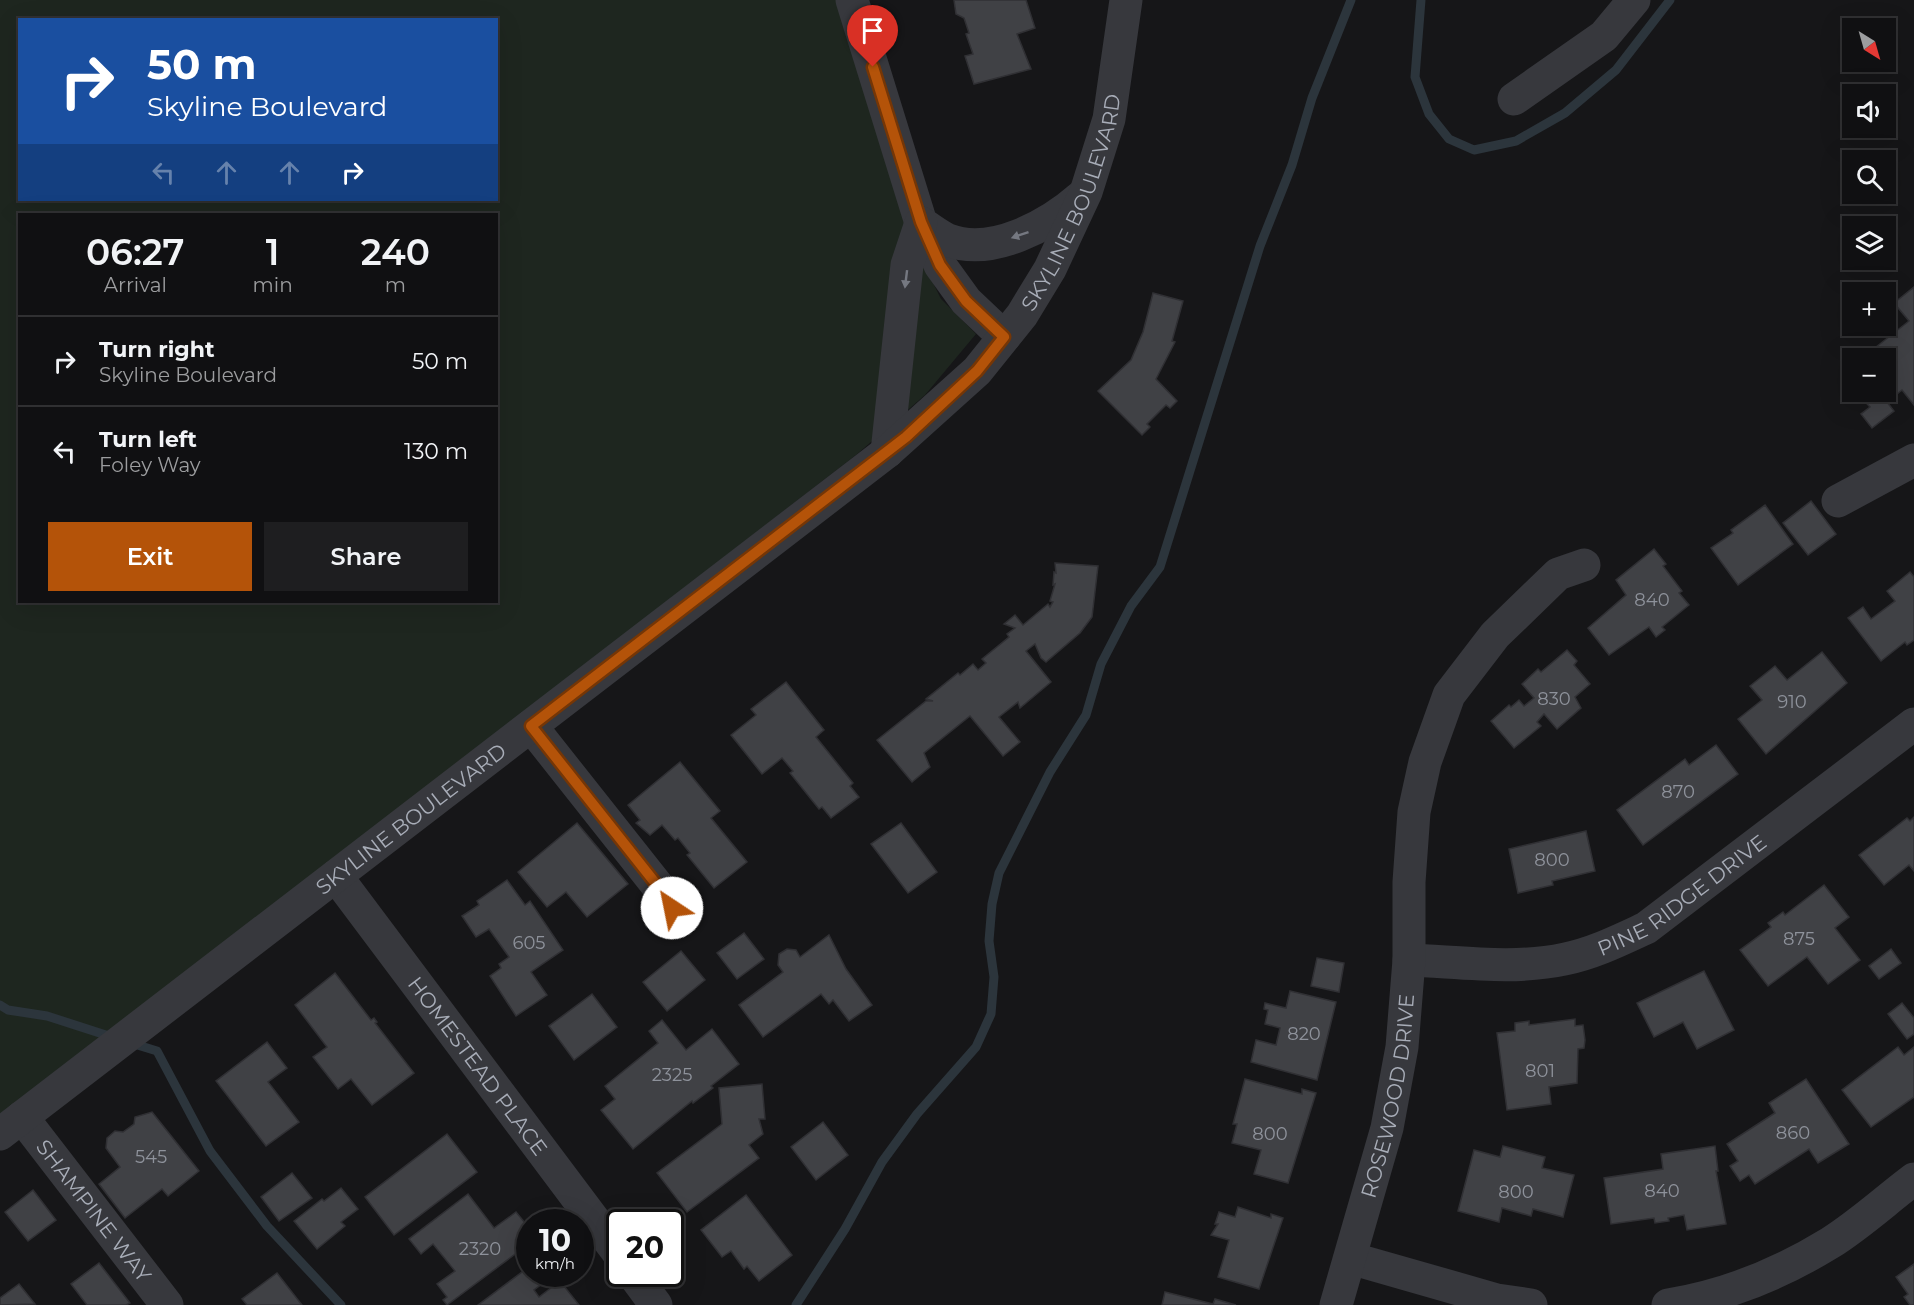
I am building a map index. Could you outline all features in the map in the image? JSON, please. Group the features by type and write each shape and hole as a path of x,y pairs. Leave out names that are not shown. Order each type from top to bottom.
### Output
{"street":[{"path":"852,0 921,222 940,265 966,301 1004,337"},
{"name":"SKYLINE BOULEVARD","path":"11,1125 887,452 977,371 1022,315 1050,269 1086,192 1109,119 1126,0"},
{"path":"1514,99 1604,36 1634,0"},
{"path":"921,222 949,240 978,244 1030,231 1049,222 1086,192"},
{"path":"887,452 907,265 921,222"},
{"path":"1838,501 1914,460"},
{"name":"ROSEWOOD DRIVE","path":"1336,1305 1387,1128 1402,1047 1409,960 1408,882 1414,812 1425,762 1449,694 1495,635 1557,574 1584,566"},
{"name":"PINE RIDGE DRIVE","path":"1409,960 1518,963 1564,959 1605,947 1646,928 1914,724"},
{"path":"531,726 664,894 672,908"},
{"name":"HOMESTEAD PLACE","path":"336,876 606,1236"},
{"name":"SHAMPINE WAY","path":"11,1125 167,1305"},
{"path":"1668,1305 1724,1292 1779,1271 1831,1242 1914,1179"},
{"path":"1350,1258 1497,1300 1531,1305"},
{"path":"643,1287 657,1305"}],"shaded area":[{"path":"0,0 836,0 908,232 941,299 976,334 925,395 856,455 0,1118"}],"building":[{"path":"954,0 1026,0 1035,28 1017,34 1031,69 974,84 965,56 973,54 966,34 969,33 964,18 956,14"},
{"path":"1914,287 1914,405 1902,390 1896,395 1896,348 1875,348 1890,336 1896,336 1896,331 1909,321 1896,305 1896,301"},
{"path":"1153,293 1183,301 1172,341 1175,342 1156,379 1177,401 1170,408 1166,405 1147,424 1150,427 1142,435 1098,391 1131,360 1143,332"},
{"path":"1865,402 1887,402 1894,411 1872,428 1861,414 1870,407"},
{"path":"1811,501 1836,534 1808,555 1783,523"},
{"path":"1765,505 1793,544 1738,585 1711,548 1733,533 1731,530"},
{"path":"1654,549 1666,564 1663,566 1682,591 1679,593 1689,605 1662,627 1665,630 1656,637 1649,627 1609,655 1588,628 1626,595 1616,580"},
{"path":"1055,563 1098,566 1092,617 1080,633 1046,662 1041,658 1035,644 1026,651 1051,682 1020,708 1018,702 999,717 1020,742 1003,756 970,716 924,753 930,767 912,782 877,740 926,701 933,701 926,699 958,673 960,675 973,664 978,670 986,663 982,659 1009,637 1007,634 1015,628 1004,624 1015,615 1023,625 1048,604 1050,607 1053,602 1050,601 1055,584 1053,585 1054,572 1056,573"},
{"path":"1910,572 1914,577 1914,640 1907,645 1905,642 1881,661 1848,618 1863,607 1871,619 1895,601 1887,591"},
{"path":"1567,650 1577,661 1574,665 1590,684 1575,697 1581,708 1557,729 1544,714 1537,722 1541,726 1514,748 1491,721 1509,705 1511,707 1519,700 1524,706 1534,698 1522,684 1538,669 1541,672"},
{"path":"1822,652 1847,683 1766,754 1738,719 1762,700 1750,686 1775,666 1787,680"},
{"path":"786,682 824,730 816,737 853,783 850,786 859,797 831,818 822,807 819,809 790,773 793,771 782,758 762,774 731,735 756,715 751,709"},
{"path":"1716,745 1738,774 1643,845 1617,810 1685,759 1689,765"},
{"path":"680,762 720,811 711,818 747,862 714,888 687,855 690,853 678,838 675,840 662,825 650,835 636,823 640,820 628,805"},
{"path":"1914,817 1914,871 1909,865 1884,885 1859,855 1907,818 1910,821"},
{"path":"577,823 628,884 587,917 566,892 547,907 518,872"},
{"path":"901,823 937,872 908,893 871,844"},
{"path":"1586,831 1595,871 1552,881 1553,885 1518,893 1509,849"},
{"path":"507,880 525,905 530,901 563,950 531,972 547,995 516,1016 490,976 501,968 499,964 509,957 489,929 476,937 462,916 479,905 477,901"},
{"path":"1824,885 1849,917 1835,928 1860,960 1828,984 1807,957 1768,986 1740,950 1771,927 1768,923 1783,912 1785,915"},
{"path":"744,933 764,959 737,979 717,953"},
{"path":"829,935 846,969 872,1005 849,1021 833,1000 829,1004 821,994 763,1037 739,1005 783,972 778,965 779,954 787,949 796,950 800,957"},
{"path":"1891,949 1901,963 1879,979 1869,966"},
{"path":"681,951 705,980 667,1011 643,982"},
{"path":"1317,958 1344,963 1339,992 1311,986"},
{"path":"1704,971 1734,1030 1697,1049 1683,1022 1654,1037 1637,1003"},
{"path":"335,973 371,1020 374,1018 377,1022 375,1023 414,1073 372,1105 351,1079 338,1089 313,1057 327,1047 295,1005"},
{"path":"1290,991 1336,1002 1317,1080 1251,1062 1256,1040 1276,1045 1280,1028 1265,1024 1268,1010 1264,1009 1265,1003 1286,1008"},
{"path":"592,994 617,1027 574,1060 549,1026"},
{"path":"1902,1003 1914,1018 1914,1034 1907,1039 1888,1014"},
{"path":"1575,1019 1575,1026 1583,1025 1585,1040 1584,1048 1578,1049 1577,1083 1549,1087 1551,1104 1507,1110 1497,1033 1515,1031 1515,1023 1529,1021 1529,1025"},
{"path":"662,1020 686,1050 712,1029 739,1064 711,1086 713,1088 693,1103 692,1101 633,1149 601,1110 615,1099 605,1086 658,1043 649,1031"},
{"path":"267,1042 287,1068 268,1082 299,1122 266,1146 216,1081"},
{"path":"1898,1047 1904,1055 1914,1047 1914,1097 1871,1127 1842,1090"},
{"path":"1245,1079 1302,1094 1302,1089 1316,1093 1288,1183 1254,1174 1261,1150 1232,1143 1237,1124 1233,1124"},
{"path":"1806,1079 1849,1144 1818,1163 1809,1149 1755,1184 1749,1175 1740,1181 1730,1166 1738,1161 1727,1144 1775,1113 1769,1103"},
{"path":"762,1084 765,1119 759,1119 763,1134 749,1145 759,1158 687,1212 657,1173 722,1124 719,1088"},
{"path":"152,1112 199,1171 168,1196 162,1189 125,1218 99,1184 120,1167 106,1148 107,1138 115,1131 123,1132 134,1124 135,1117"},
{"path":"823,1122 848,1155 816,1180 791,1147"},
{"path":"447,1134 477,1172 394,1235 365,1197"},
{"path":"1503,1146 1545,1157 1542,1168 1574,1175 1563,1217 1533,1209 1531,1216 1502,1208 1499,1222 1458,1211 1474,1150 1500,1157"},
{"path":"1715,1146 1718,1171 1716,1171 1726,1224 1687,1230 1684,1215 1655,1223 1654,1218 1611,1224 1604,1178 1663,1169 1661,1154"},
{"path":"292,1173 312,1198 279,1221 261,1197"},
{"path":"341,1188 358,1209 341,1222 345,1226 317,1249 294,1221 322,1199 324,1201"},
{"path":"33,1190 56,1220 28,1241 5,1212"},
{"path":"468,1194 494,1228 516,1212 516,1253 447,1305 443,1300 447,1297 437,1284 455,1271 433,1244 421,1254 409,1239"},
{"path":"746,1195 792,1255 759,1281 747,1266 744,1269 731,1251 722,1257 701,1230"},
{"path":"1238,1207 1271,1218 1271,1214 1283,1218 1259,1289 1218,1277 1229,1240 1211,1235 1218,1224 1215,1224 1219,1212 1235,1217"},
{"path":"99,1263 130,1303 126,1305 87,1305 71,1284"},
{"path":"1914,1264 1914,1305 1910,1305 1904,1297 1908,1294 1896,1277"},
{"path":"277,1273 302,1305 247,1305 242,1299"},
{"path":"516,1276 516,1287 538,1287 534,1290 539,1297 552,1287 565,1287 579,1305 478,1305"},
{"path":"19,1284 35,1304 0,1305 0,1298"},
{"path":"1165,1292 1213,1304 1215,1299 1236,1305 1162,1305"}],"waterway":[{"path":"796,1305 845,1229 882,1162 917,1114 976,1047 991,1014 994,977 989,941 992,904 999,873 1050,772 1086,715 1101,664 1131,606 1160,567 1260,246 1292,165 1312,98 1351,0"},
{"path":"1421,0 1415,77 1429,114 1449,139 1474,150 1516,141 1565,113 1616,70 1670,0"},
{"path":"0,1005 8,1010 47,1016 112,1037"},
{"path":"131,1043 157,1051 210,1151 267,1226 341,1305"}],"route":[{"path":"672,908 664,894 531,726 906,437 977,371 1004,337 966,301 940,265 921,222 873,67"}]}
